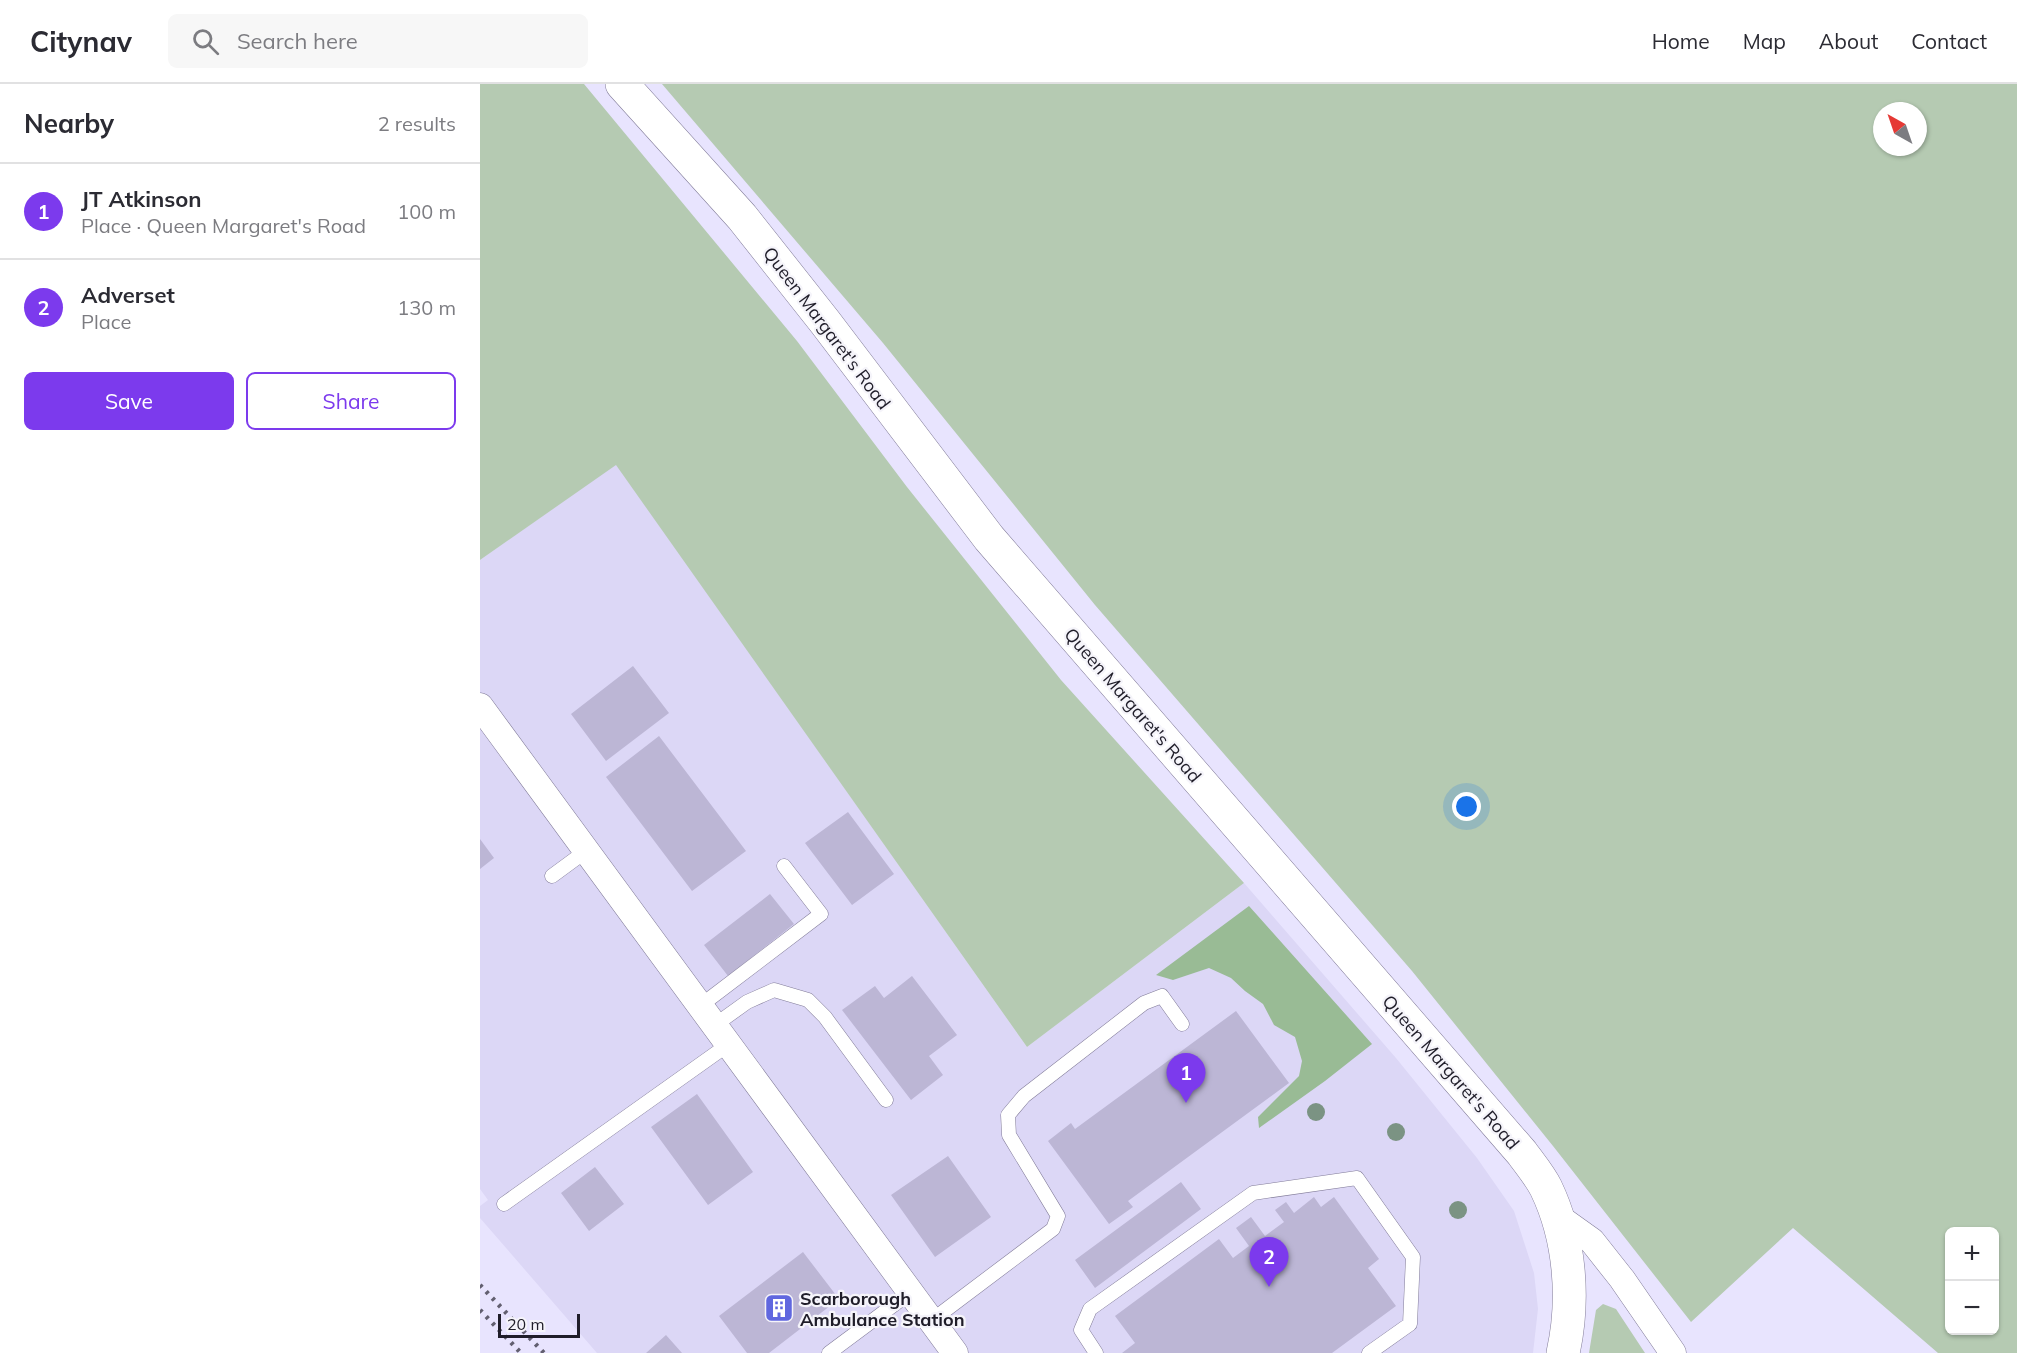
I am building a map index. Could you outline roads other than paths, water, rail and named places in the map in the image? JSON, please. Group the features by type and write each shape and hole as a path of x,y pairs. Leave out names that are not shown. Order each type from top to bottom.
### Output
{"main road":[{"name":"Queen Margaret's Road","path":"622,84 742,217 989,538 1522,1153 1545,1186 1557,1216 1569,1268 1568,1330 1563,1353"}],"street":[{"path":"480,706 955,1353"},
{"path":"1557,1216 1592,1241 1622,1279 1673,1353"}],"lane":[{"path":"552,876 586,851"},
{"path":"715,1025 821,914 784,866"},
{"path":"504,1204 715,1025 747,1002 774,990 808,1000 825,1017 886,1100"},
{"path":"931,1321 1053,1229 1058,1216 1009,1136 1008,1115 1024,1096 1144,1003 1162,996 1182,1024"},
{"path":"1096,1353 1081,1330 1090,1309 1253,1193 1357,1178 1413,1257 1410,1324 1369,1353"},
{"path":"829,1353 911,1292"}],"railway":[{"path":"480,1285 544,1353"},
{"path":"480,1310 521,1353"}],"place":[{"name":"JT Atkinson","path":"1186,1103"},
{"name":"Adverset","path":"1269,1287"},
{"name":"Scarborough Ambulance Station","path":"779,1308"}]}
